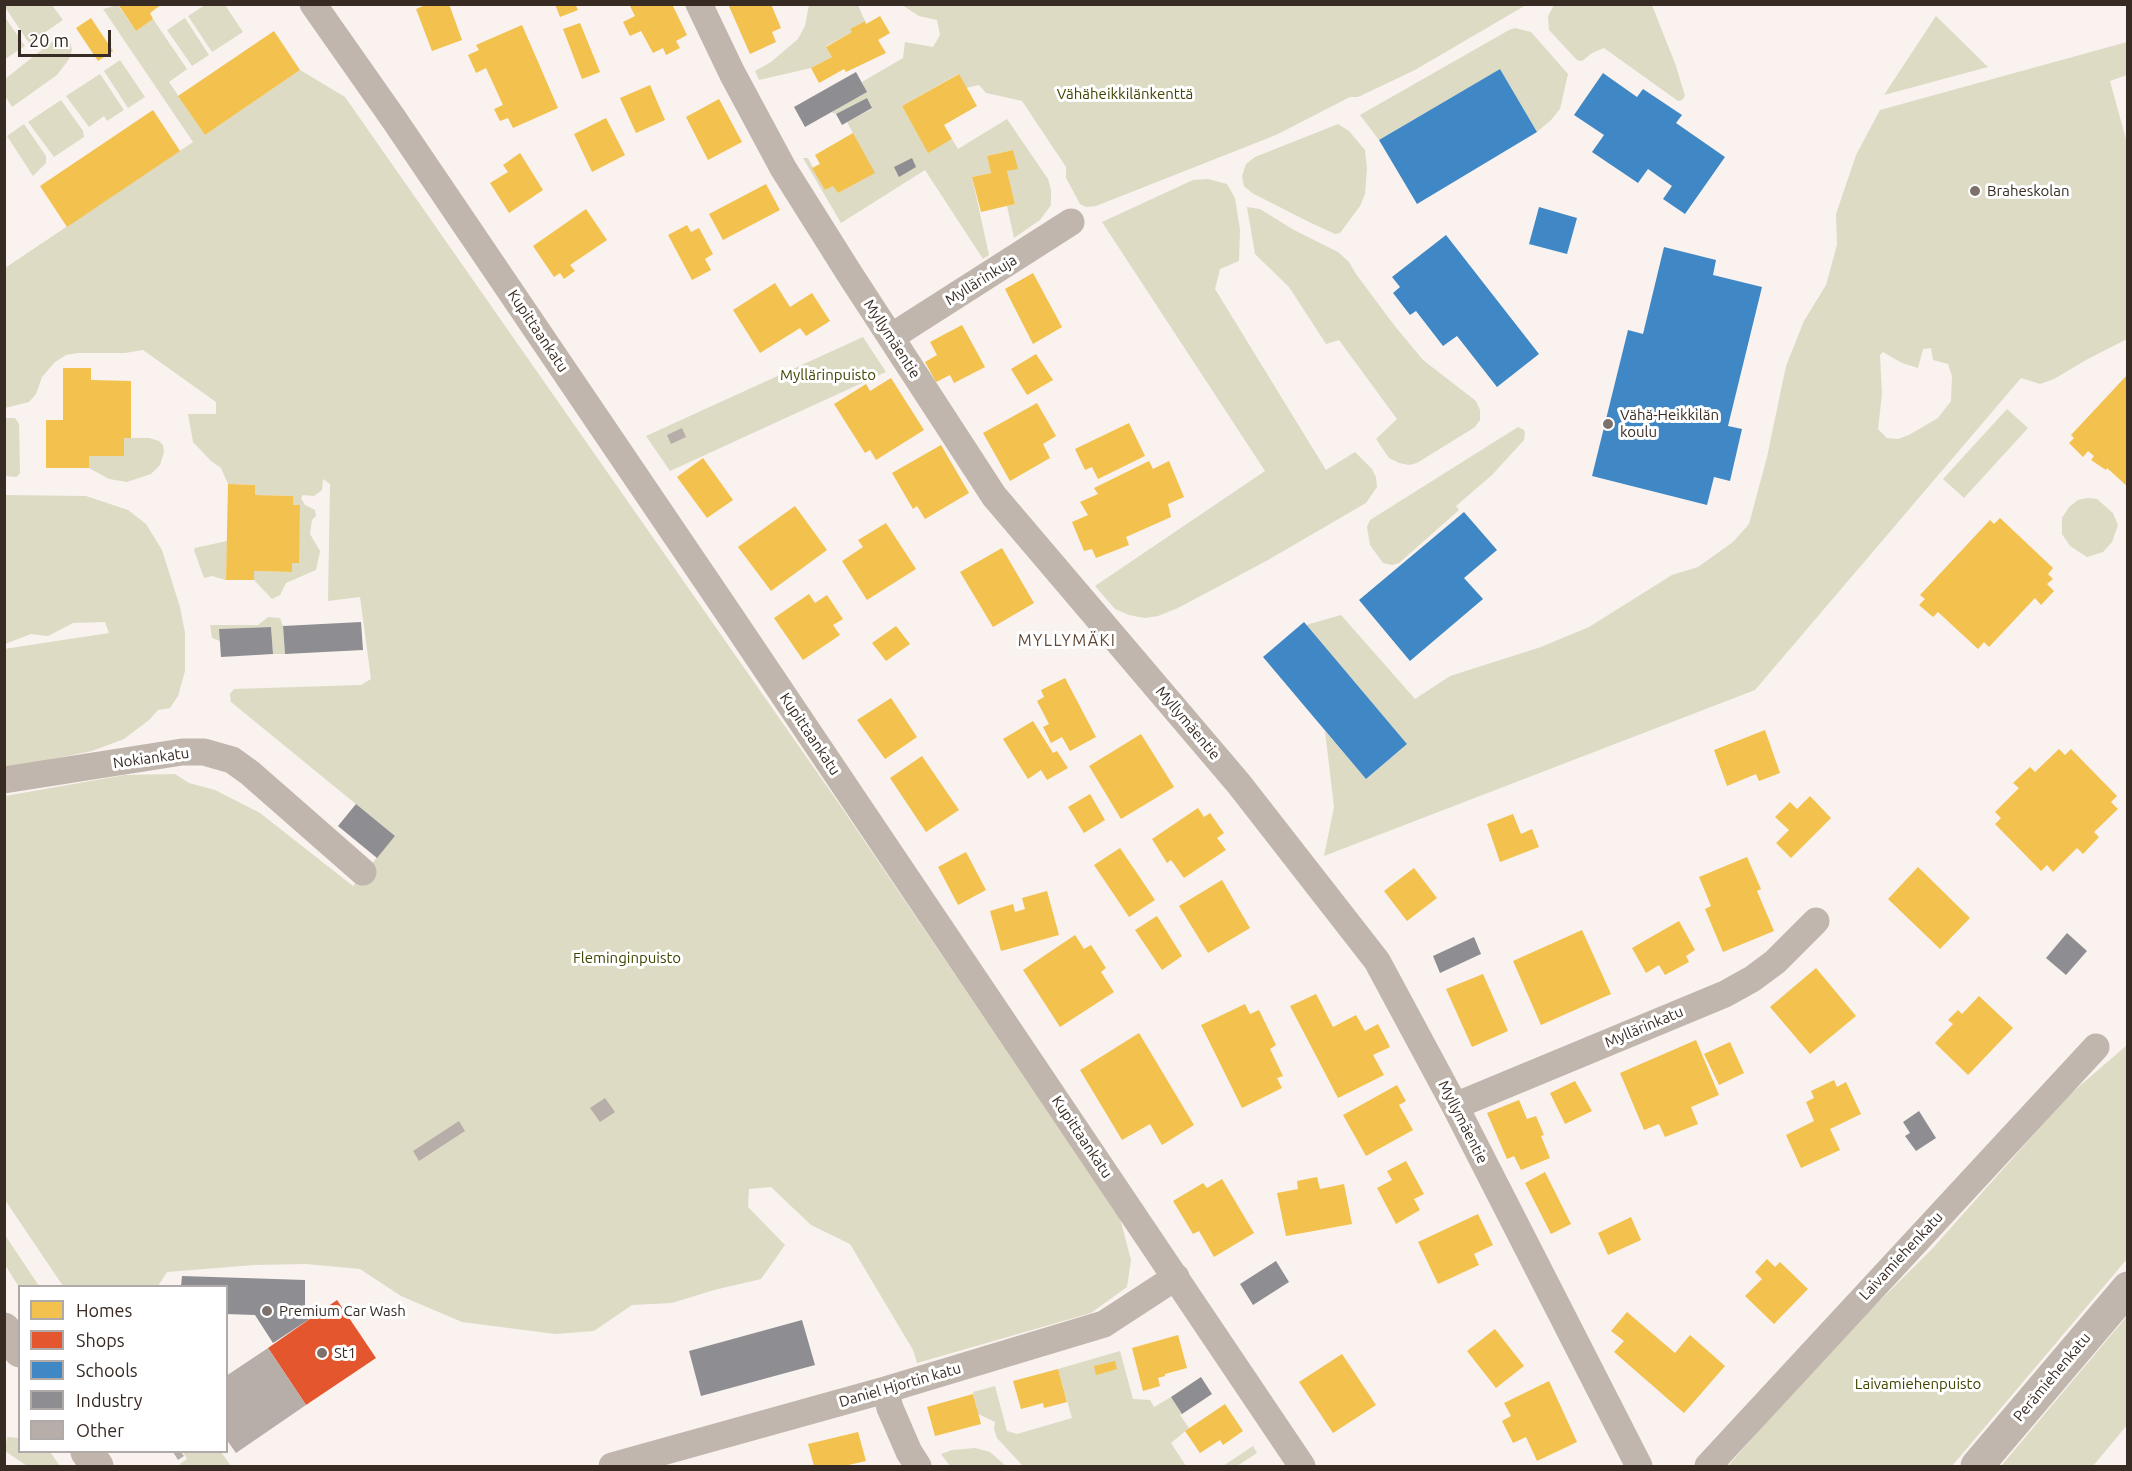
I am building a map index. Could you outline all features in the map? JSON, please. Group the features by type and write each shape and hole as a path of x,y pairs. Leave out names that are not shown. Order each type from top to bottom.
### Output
{"main road":[{"path":"4,1329 18,1348"},
{"path":"88,1453 97,1467"}],"street":[{"name":"Kupittaankatu","path":"313,4 484,253 1302,1467"},
{"name":"Myllymäentie","path":"699,4 732,73 783,168 994,496 1239,784 1377,961 1455,1106 1639,1467"},
{"name":"Myllärinkuja","path":"891,337 1071,222"},
{"name":"Nokiankatu","path":"4,780 182,752 204,752 232,760 250,773 363,872"},
{"name":"Myllärinkatu","path":"1455,1106 1725,994 1752,979 1775,962 1816,921"},
{"name":"Laivamiehenkatu","path":"1707,1467 2096,1047"},
{"name":"Daniel Hjortin katu","path":"612,1467 885,1390 1104,1324 1176,1277"},
{"name":"Perämiehenkatu","path":"1977,1467 2127,1288"},
{"path":"885,1390 890,1408 918,1467"}],"green space":[{"path":"8,5 52,5 63,20 29,43 5,7"},
{"name":"Fleminginpuisto","path":"118,5 136,31 153,19 187,69 169,82 205,135 300,70 345,97 840,805 1120,1218 1131,1260 1127,1287 1091,1313 917,1363 913,1350 850,1244 811,1225 771,1187 749,1189 748,1207 785,1245 761,1279 672,1303 632,1305 594,1331 555,1334 462,1322 401,1296 360,1269 306,1264 254,1265 167,1272 159,1285 62,1285 5,1200 5,796 125,775 175,774 189,783 215,790 260,813 353,886 395,836 231,702 230,694 234,689 361,685 371,679 360,597 328,601 330,484 323,479 322,490 314,496 303,495 301,498 305,505 315,510 316,516 312,520 310,534 320,551 316,570 286,583 280,595 272,599 254,580 254,571 291,572 292,563 298,563 300,505 293,505 293,496 255,495 255,485 228,484 221,468 193,442 188,414 216,414 216,402 143,350 125,353 66,355 55,362 42,377 36,394 29,402 5,408 5,268 193,142 103,9"},
{"path":"205,5 225,5 243,32 212,52 188,16"},
{"path":"809,5 858,5 865,21 850,29 852,32 826,46 832,57 811,68 759,80 755,71 771,62 798,39 805,26"},
{"name":"Vähäheikkilänkenttä","path":"902,5 1526,5 1415,70 1358,97 1350,97 1276,135 1096,206 1086,207 1080,204 1066,178 1066,167 1022,101 986,93 979,85 966,88 958,74 902,106 928,152 952,139 958,149 1007,119 1048,179 1051,190 1051,205 1040,220 1014,238 1007,206 1015,204 1007,171 1017,168 1013,150 987,156 991,173 972,177 989,255 983,259 925,170 841,223 803,158 808,158 825,190 833,186 838,193 874,173 847,122 872,109 867,98 836,114 831,112 866,92 862,82 903,58 905,42 933,47 940,35 937,20 919,16"},
{"path":"1554,5 1652,5 1685,96 1678,101 1604,48 1592,53 1582,61 1577,60 1549,30 1548,16"},
{"path":"4,16 25,46 5,59 4,59"},
{"path":"1936,16 1988,67 1884,95"},
{"path":"185,18 209,55 192,66 167,30"},
{"path":"1515,28 1531,32 1568,74 1560,109 1537,132 1500,69 1379,140 1360,115 1509,30"},
{"path":"66,38 72,50 69,59 57,75 12,107 5,96 5,79 49,44"},
{"path":"2127,42 2127,75 2110,81 2127,143 2127,339 2054,379 2040,384 2021,378 1755,690 1324,856 1334,807 1325,731 1366,779 1407,744 1306,625 1341,615 1415,699 1450,676 1541,647 1589,627 1672,575 1698,567 1733,542 1749,524 1767,457 1786,366 1804,321 1826,285 1837,245 1836,214 1856,155 1880,110","holes":["1931,348 1933,360 1948,364 1952,376 1951,401 1938,418 1909,435 1898,439 1887,438 1878,429 1882,394 1880,355 1883,352 1902,363 1918,368 1923,349"]},
{"path":"120,60 145,97 128,108 104,71"},
{"path":"100,74 124,110 107,121 104,116 89,127 66,96"},
{"path":"61,100 83,131 84,137 54,157 28,122"},
{"path":"24,124 46,156 46,163 33,176 7,136"},
{"path":"1338,124 1349,131 1365,150 1367,168 1365,194 1360,206 1340,233 1335,234 1307,221 1252,193 1244,186 1242,176 1246,164 1255,157"},
{"path":"1208,179 1227,184 1235,198 1240,230 1239,261 1220,269 1215,289 1326,470 1355,452 1372,469 1377,487 1366,503 1268,560 1178,608 1158,616 1145,618 1115,609 1095,586 1265,471 1102,222 1193,180"},
{"path":"1247,207 1260,209 1294,230 1338,252 1349,262 1394,325 1423,360 1476,401 1480,410 1480,420 1475,427 1417,463 1409,465 1389,458 1376,439 1397,419 1339,340 1326,344 1289,287 1255,254"},
{"name":"Myllärinpuisto","path":"863,337 886,372 670,471 646,436"},
{"path":"2007,409 2028,428 1964,498 1943,479"},
{"path":"4,418 15,418 19,424 20,473 17,477 5,476"},
{"path":"1518,427 1524,430 1524,440 1492,475 1456,506 1459,510 1399,563 1392,565 1383,563 1370,545 1367,527 1370,520"},
{"path":"124,438 149,438 159,441 163,445 164,452 160,465 151,474 127,482 109,479 89,468 89,456 124,456"},
{"path":"5,495 86,496 128,510 146,524 162,550 180,607 185,633 185,671 178,696 170,708 158,710 124,739 92,751 5,769 4,649 109,633 105,622 73,623 48,636 31,634 5,644"},
{"path":"2097,499 2113,513 2118,525 2112,542 2103,552 2087,557 2070,546 2062,534 2062,518 2069,507 2078,500"},
{"path":"227,541 226,580 212,576 204,578 195,548"},
{"path":"268,617 280,618 283,626 285,654 273,654 271,627 220,629 220,641 212,638 210,625 258,625"},
{"name":"Laivamiehenpuisto","path":"2127,1045 2127,1259 1952,1466 1728,1466 1821,1359 1932,1249 2068,1096"},
{"path":"5,1235 38,1285 18,1285 5,1265"},
{"path":"2127,1316 2127,1425 2093,1466 2001,1466"},
{"path":"1120,1351 1133,1399 1150,1400 1154,1407 1171,1397 1182,1414 1180,1415 1189,1428 1171,1443 1186,1466 1023,1466 997,1438 994,1429 995,1422 978,1414 973,1392 995,1386 1007,1431 1017,1434 1072,1418 1058,1369"},
{"path":"7,1437 18,1438 18,1453 51,1453 60,1466 27,1466 5,1451"},
{"path":"1253,1446 1257,1453 1237,1466 1223,1466"},
{"path":"975,1448 990,1452 1006,1466 950,1466 941,1454 952,1450"},
{"path":"184,1453 222,1453 231,1466 182,1466 180,1464 187,1459"}],"building: Homes":[{"path":"118,4 162,4 150,13 153,19 136,31"},
{"path":"428,4 449,4 462,40 432,51 416,9"},
{"path":"555,4 575,4 578,10 560,17"},
{"path":"629,4 672,4 687,35 676,41 680,48 666,55 663,48 653,53 641,31 630,36 623,22 635,16"},
{"path":"728,4 771,4 781,28 772,32 776,42 750,54"},
{"path":"880,16 890,33 878,40 886,53 846,72 844,69 819,83 811,68 832,57 826,47 852,32 850,29"},
{"path":"91,18 113,51 98,61 76,28"},
{"path":"580,23 600,72 582,79 563,29"},
{"path":"522,25 558,108 513,128 508,118 500,121 494,109 503,105 486,68 476,73 468,55 479,50 476,45"},
{"path":"274,31 300,70 205,135 178,96"},
{"path":"959,74 977,106 944,125 952,139 928,153 902,106"},
{"path":"650,85 665,120 636,133 620,98"},
{"path":"719,99 742,142 708,160 686,117"},
{"path":"153,110 180,151 67,227 40,186"},
{"path":"606,118 625,155 592,172 574,134"},
{"path":"853,133 875,173 838,193 833,186 825,190 812,168 820,164 815,155"},
{"path":"1013,150 1018,169 1007,171 1015,204 981,212 972,177 991,173 987,156"},
{"path":"520,153 543,190 509,213 490,183 508,172 503,165"},
{"path":"766,184 780,210 723,240 709,214"},
{"path":"586,209 607,240 570,265 575,271 564,279 560,273 554,277 533,246"},
{"path":"687,225 691,232 699,228 713,254 705,259 711,270 692,280 668,235"},
{"path":"1033,273 1062,327 1033,344 1005,289"},
{"path":"775,283 790,307 812,293 830,321 806,336 800,328 760,353 733,310"},
{"path":"962,325 985,367 954,383 950,375 936,382 925,362 937,355 930,342"},
{"path":"1036,354 1053,380 1027,395 1011,369"},
{"path":"63,368 91,368 91,380 131,381 131,438 124,438 124,456 89,456 89,468 46,468 46,420 63,420"},
{"path":"2128,374 2128,487 2107,468 2106,470 2091,460 2094,456 2088,451 2083,457 2069,443 2074,438 2071,435"},
{"path":"891,378 924,430 876,460 870,450 865,453 834,404 866,384 870,391"},
{"path":"1037,403 1056,436 1043,444 1050,458 1010,481 983,433"},
{"path":"1129,423 1145,456 1098,479 1092,467 1085,470 1075,449"},
{"path":"941,445 969,493 925,519 917,506 913,509 892,473"},
{"path":"703,458 733,500 707,518 677,477"},
{"path":"1149,461 1153,469 1169,461 1184,497 1168,504 1171,517 1126,537 1129,545 1096,558 1092,549 1084,551 1072,522 1088,515 1080,502 1098,494 1094,488"},
{"path":"228,484 255,485 255,495 293,496 293,505 300,505 299,563 292,563 292,572 254,571 254,580 226,580"},
{"path":"795,506 827,550 771,591 738,547"},
{"path":"2000,518 2053,568 2048,574 2053,579 2047,584 2054,591 2041,605 2035,598 1989,647 1984,642 1978,649 1938,612 1933,617 1919,605 1925,599 1920,595 1990,520 1994,524"},
{"path":"886,523 916,569 867,600 842,561 863,547 858,540"},
{"path":"1002,548 1034,603 993,627 960,572"},
{"path":"809,594 815,603 827,595 843,619 833,625 840,635 803,660 774,618"},
{"path":"896,626 910,644 886,661 872,643"},
{"path":"1065,678 1096,737 1070,751 1062,737 1051,743 1043,727 1049,724 1037,701 1044,697 1041,690"},
{"path":"891,698 917,737 885,759 857,720"},
{"path":"1033,721 1053,753 1057,751 1068,768 1047,780 1041,770 1028,779 1003,739"},
{"path":"1765,730 1780,773 1759,781 1756,774 1727,786 1714,750"},
{"path":"1141,734 1174,787 1121,819 1089,766"},
{"path":"2059,749 2065,755 2071,749 2117,796 2111,802 2118,809 2094,832 2099,837 2083,854 2077,848 2053,872 2047,865 2041,871 1995,824 2001,818 1995,812 2019,788 2013,783 2030,767 2035,772"},
{"path":"922,756 959,810 926,832 890,778"},
{"path":"1090,794 1105,820 1084,833 1068,807"},
{"path":"1810,796 1831,818 1791,858 1776,843 1789,830 1775,817 1790,802 1797,809"},
{"path":"1198,808 1204,817 1210,813 1224,833 1217,838 1226,850 1184,878 1171,860 1167,863 1152,839"},
{"path":"1513,814 1521,834 1532,829 1539,847 1500,862 1487,824"},
{"path":"1120,848 1155,900 1129,917 1094,865"},
{"path":"966,852 986,890 958,905 938,867"},
{"path":"1747,857 1761,889 1757,891 1774,931 1723,952 1705,909 1711,906 1699,877"},
{"path":"1918,867 1970,918 1940,949 1888,899"},
{"path":"1414,868 1437,898 1407,921 1384,891"},
{"path":"1222,880 1250,928 1208,953 1179,906"},
{"path":"1047,891 1059,935 1001,951 990,911 1013,904 1015,912 1025,909 1022,898"},
{"path":"1157,916 1182,956 1162,970 1135,930"},
{"path":"1679,921 1695,950 1686,956 1689,962 1665,975 1659,965 1646,973 1632,948"},
{"path":"1582,930 1611,994 1541,1025 1513,961"},
{"path":"1075,935 1084,949 1091,945 1106,968 1101,972 1114,992 1060,1027 1023,970"},
{"path":"1816,968 1856,1016 1810,1054 1770,1007"},
{"path":"1483,974 1508,1031 1472,1047 1446,989"},
{"path":"1316,994 1333,1027 1356,1015 1365,1031 1378,1024 1390,1047 1373,1055 1384,1075 1338,1098 1290,1006"},
{"path":"1979,996 2013,1028 1968,1075 1935,1043 1953,1024 1948,1020 1958,1010 1962,1014"},
{"path":"1245,1004 1250,1014 1259,1010 1276,1045 1270,1049 1283,1076 1277,1078 1282,1088 1242,1108 1201,1025"},
{"path":"1139,1033 1194,1125 1162,1145 1150,1124 1122,1140 1080,1070"},
{"path":"1696,1040 1719,1095 1691,1107 1698,1124 1665,1137 1659,1124 1644,1130 1620,1073"},
{"path":"1730,1042 1744,1073 1719,1085 1704,1054"},
{"path":"1834,1080 1837,1087 1846,1082 1861,1114 1830,1129 1840,1150 1801,1168 1786,1135 1814,1121 1806,1102 1814,1098 1811,1091"},
{"path":"1575,1081 1592,1111 1565,1124 1550,1093"},
{"path":"1397,1085 1406,1101 1399,1105 1413,1130 1366,1156 1343,1115"},
{"path":"1519,1100 1527,1119 1536,1116 1550,1158 1521,1170 1514,1156 1507,1159 1487,1113"},
{"path":"1406,1161 1424,1194 1414,1199 1420,1210 1396,1224 1377,1188 1392,1180 1387,1171"},
{"path":"1545,1172 1571,1224 1551,1234 1525,1183"},
{"path":"1317,1177 1320,1189 1344,1184 1352,1224 1286,1236 1277,1193 1298,1189 1297,1181"},
{"path":"1222,1179 1254,1233 1214,1257 1199,1231 1193,1234 1173,1201 1203,1183 1207,1188"},
{"path":"1478,1214 1493,1245 1474,1254 1479,1265 1438,1284 1418,1242"},
{"path":"1631,1217 1641,1240 1608,1255 1598,1233"},
{"path":"1767,1259 1775,1267 1780,1262 1808,1289 1774,1324 1745,1296 1762,1279 1755,1272"},
{"path":"1627,1312 1675,1353 1690,1335 1725,1366 1684,1413 1614,1352 1624,1341 1611,1331"},
{"path":"1495,1329 1524,1366 1496,1388 1467,1351"},
{"path":"1178,1335 1187,1368 1165,1374 1158,1378 1160,1386 1143,1391 1132,1348"},
{"path":"1342,1354 1376,1405 1333,1433 1299,1382"},
{"path":"1115,1361 1117,1369 1096,1375 1094,1366"},
{"path":"1058,1369 1067,1402 1044,1408 1043,1403 1021,1409 1013,1381"},
{"path":"1549,1381 1577,1442 1537,1461 1526,1437 1513,1443 1502,1421 1511,1416 1504,1403"},
{"path":"973,1394 981,1424 935,1436 927,1407"},
{"path":"1225,1404 1243,1431 1223,1445 1220,1440 1200,1453 1185,1431"},
{"path":"858,1432 866,1461 844,1466 814,1466 808,1444"}],"building: Shops":[{"name":"St1","path":"337,1300 376,1358 306,1405 268,1348"}],"building: Schools":[{"path":"1500,69 1537,132 1417,204 1379,140"},
{"path":"1603,73 1637,97 1643,89 1682,115 1676,123 1725,157 1685,214 1663,199 1672,186 1648,169 1638,183 1592,152 1604,135 1574,115"},
{"path":"1539,207 1577,218 1567,254 1529,244"},
{"path":"1446,235 1539,354 1497,387 1457,336 1443,346 1416,311 1410,315 1393,293 1400,287 1392,277"},
{"path":"1664,247 1716,260 1713,275 1762,287 1728,426 1742,429 1730,481 1714,477 1707,505 1592,476 1628,330 1643,334"},
{"path":"1464,512 1497,550 1464,578 1483,599 1410,661 1359,600"},
{"path":"1304,622 1407,744 1366,779 1263,657"}],"building: Industry":[{"path":"856,72 867,92 805,127 794,107"},
{"path":"867,98 872,108 842,125 836,114"},
{"path":"912,158 916,167 899,177 894,167"},
{"path":"361,622 363,650 285,654 283,626"},
{"path":"271,627 273,654 221,657 219,629"},
{"path":"356,804 395,836 377,858 338,826"},
{"path":"2067,933 2087,951 2066,975 2046,958"},
{"path":"1474,937 1481,954 1440,973 1433,956"},
{"path":"1919,1111 1936,1138 1916,1151 1905,1136 1910,1133 1903,1122"},
{"path":"1276,1261 1289,1282 1253,1305 1240,1284"},
{"name":"Premium Car Wash","path":"182,1276 305,1280 305,1308 311,1318 273,1343 255,1315 228,1314 228,1285 181,1285"},
{"path":"802,1320 815,1365 701,1396 689,1351"},
{"path":"1201,1377 1212,1394 1182,1414 1171,1397"}],"building: Other":[{"path":"682,428 686,437 671,444 667,435"},
{"path":"605,1098 615,1112 600,1122 590,1108"},
{"path":"459,1121 465,1131 419,1161 413,1151"},
{"path":"268,1348 306,1405 236,1453 228,1442 228,1375"},
{"path":"174,1453 182,1453 184,1456 178,1460"}],"place":[{"name":"Braheskolan","path":"1975,191"},
{"name":"Vähä-Heikkilän koulu","path":"1608,424"},
{"name":"Premium Car Wash","path":"267,1311"},
{"name":"St1","path":"322,1353"}],"district":[{"name":"MYLLYMÄKI","path":"1067,641"}]}
